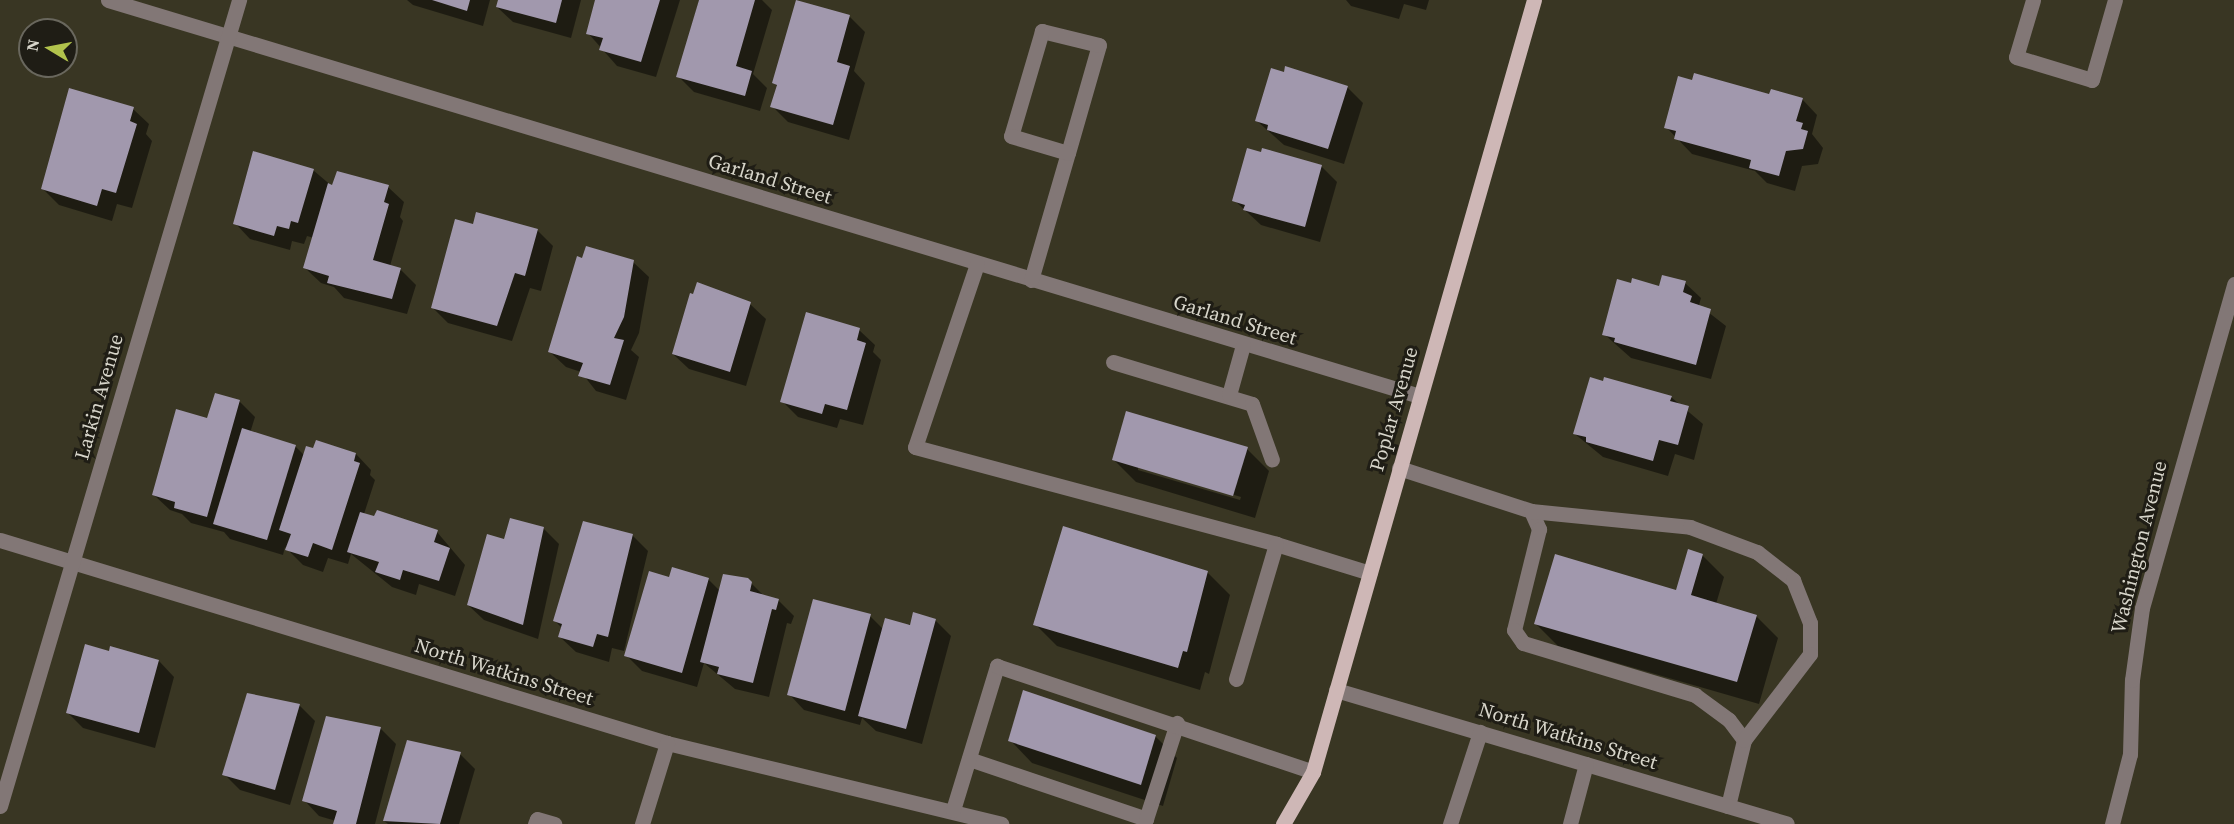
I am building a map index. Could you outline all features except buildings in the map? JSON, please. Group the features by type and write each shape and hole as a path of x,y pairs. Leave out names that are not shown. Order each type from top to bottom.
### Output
{"main road":[{"name":"Poplar Avenue","path":"1283,824 1313,772 1534,0"}],"street":[{"name":"Garland Street","path":"108,0 1243,345 1420,396"},
{"name":"Larkin Avenue","path":"0,806 238,0"},
{"path":"2033,0 2016,57 2092,80 2115,0"},
{"path":"1031,280 1068,153 1099,45 1042,31 1011,136 1068,153"},
{"path":"977,264 915,447 1276,544 1370,573"},
{"name":"Washington Avenue","path":"2112,824 2130,754 2132,680 2142,608 2234,284"},
{"path":"1228,395 1243,345"},
{"path":"1113,362 1252,404 1272,460"},
{"path":"1399,468 1531,511 1690,528 1757,552 1793,580 1810,623 1810,654 1744,740 1728,806"},
{"path":"1531,511 1539,529 1514,630 1523,643 1695,695 1729,720 1744,740"},
{"name":"North Watkins Street","path":"0,540 667,743 953,810 1002,824"},
{"path":"1236,679 1276,544"},
{"path":"953,810 997,666 1177,723 1313,772"},
{"name":"North Watkins Street","path":"1336,690 1787,824"},
{"path":"969,759 1146,819 1177,723"},
{"path":"1450,824 1480,732"},
{"path":"642,824 667,743"},
{"path":"1570,824 1586,764"},
{"path":"535,824 537,819 554,824"}]}
